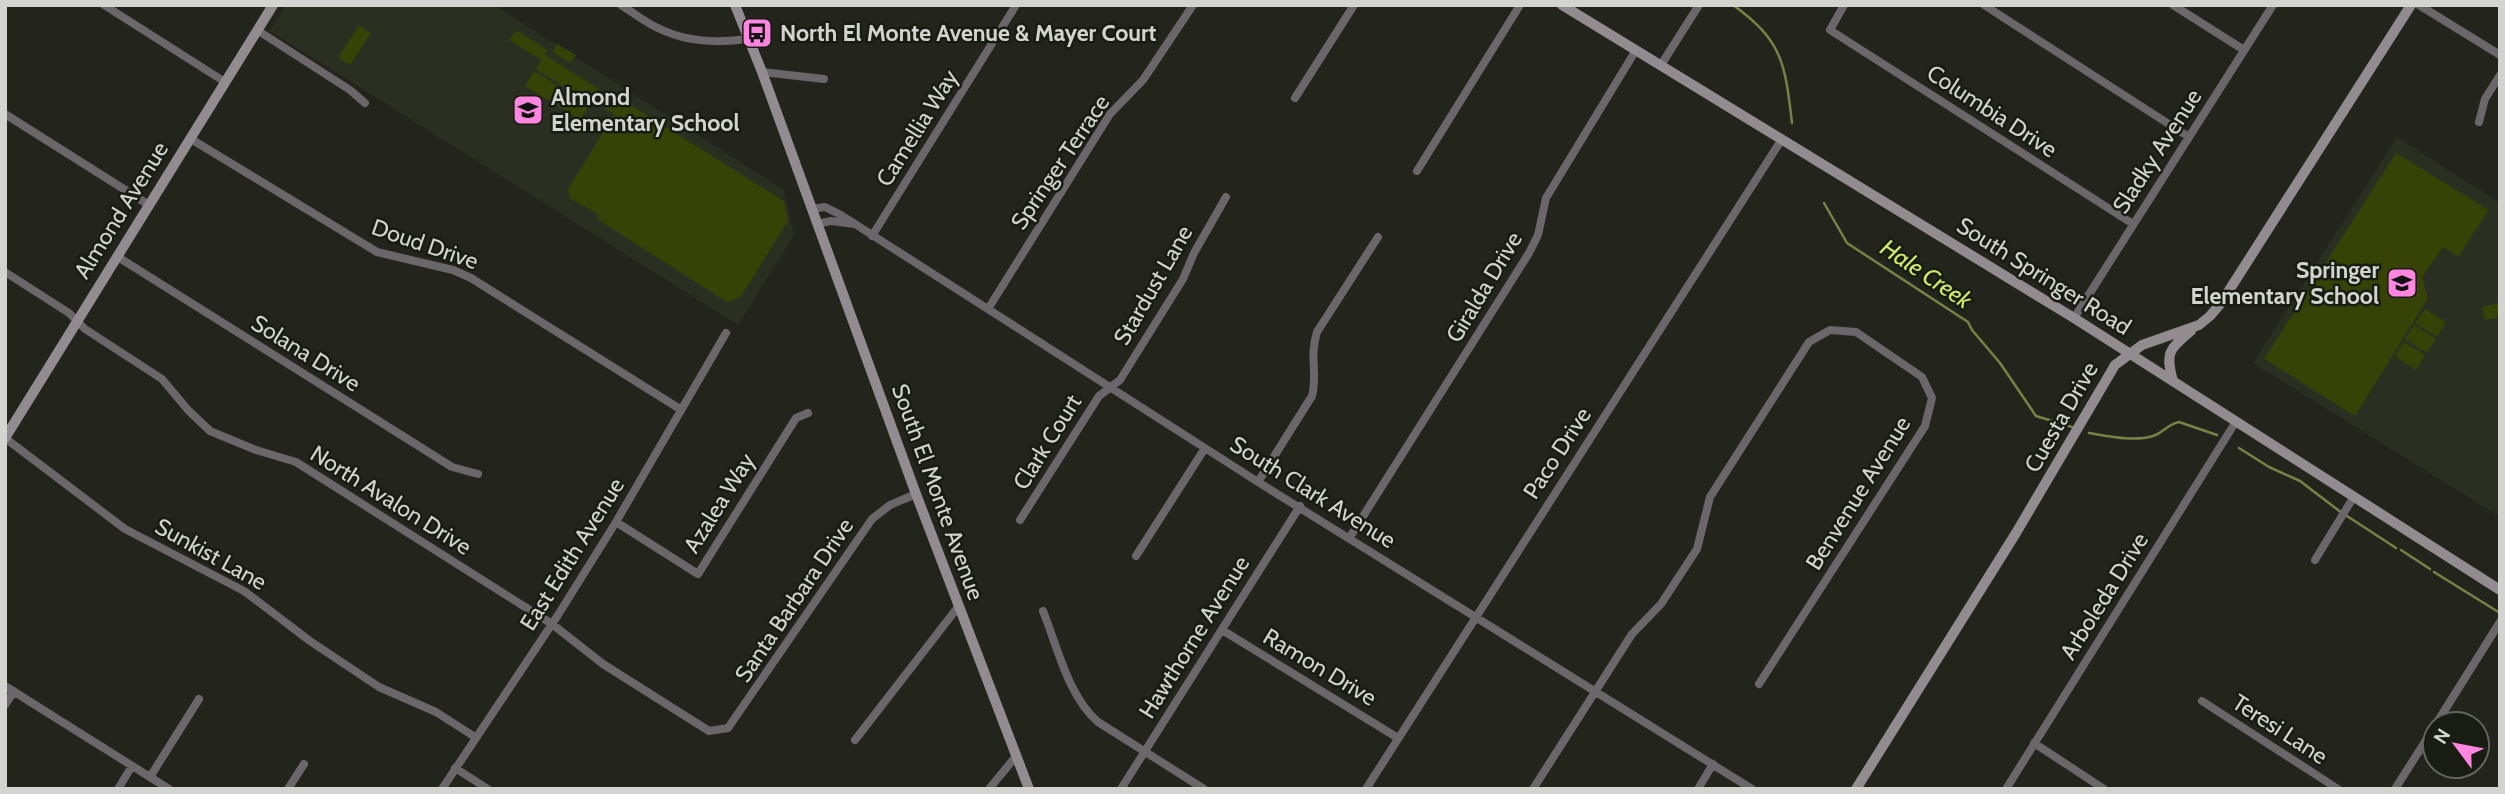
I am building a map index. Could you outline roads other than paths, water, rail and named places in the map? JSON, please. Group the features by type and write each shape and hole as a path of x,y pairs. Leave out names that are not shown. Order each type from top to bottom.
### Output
{"street":[{"path":"104,5 225,82"},
{"name":"Almond Avenue","path":"5,438 273,5"},
{"path":"621,5 659,29 683,36 716,42 748,39"},
{"name":"South El Monte Avenue","path":"735,5 958,607 1029,789"},
{"name":"Camellia Way","path":"872,236 1016,5"},
{"name":"Springer Terrace","path":"988,309 1110,114 1143,80 1193,5"},
{"path":"1296,98 1354,5"},
{"path":"1417,171 1520,5"},
{"name":"South Springer Road","path":"1562,5 2074,318 2500,590"},
{"path":"1661,65 1699,5"},
{"name":"Columbia Drive","path":"1844,5 1830,30 2133,225"},
{"path":"1984,5 2189,137"},
{"path":"2173,5 2244,50"},
{"name":"Sladky Avenue","path":"2074,318 2273,5"},
{"name":"Cuesta Drive","path":"1856,789 2016,533 2115,366 2143,345 2199,325 2221,303 2411,5"},
{"path":"2419,5 2500,55"},
{"path":"257,30 350,90 365,103"},
{"name":"Giralda Drive","path":"1350,537 1529,253 1538,235 1546,198 1636,50"},
{"path":"762,72 824,79"},
{"path":"2479,122 2485,99 2500,75"},
{"path":"5,114 149,205"},
{"name":"Doud Drive","path":"191,139 377,252 453,270 471,278 680,410"},
{"name":"Paco Drive","path":"1366,789 1782,139"},
{"name":"Stardust Lane","path":"1110,388 1120,380 1183,279 1194,253 1226,197"},
{"name":"South Clark Avenue","path":"812,209 825,207 855,224 1258,482 1752,789"},
{"path":"817,224 831,221 855,224"},
{"path":"1258,482 1312,396 1315,386 1312,347 1317,332 1378,237"},
{"name":"Solana Drive","path":"118,257 452,467 478,474"},
{"name":"North Avalon Drive","path":"5,272 69,313 85,329 162,379 210,431 256,450 296,462 552,624 603,664 709,732"},
{"path":"2173,381 2167,362 2170,351 2199,325"},
{"name":"Benvenue Avenue","path":"1533,789 1632,634 1661,604 1697,549 1710,497 1809,342 1830,330 1856,332 1922,377 1932,398 1925,426 1759,684"},
{"name":"East Edith Avenue","path":"442,789 616,522 726,333"},
{"name":"Clark Court","path":"1020,520 1099,396 1110,388"},
{"name":"Azalea Way","path":"616,522 698,574 796,418 808,413"},
{"name":"Arboleda Drive","path":"2006,789 2235,423"},
{"name":"Sunkist Lane","path":"5,438 125,528 244,591 310,641 379,687 436,712 475,737"},
{"path":"1136,556 1205,448"},
{"name":"Santa Barbara Drive","path":"709,732 728,728 872,519 890,505 916,494"},
{"path":"2315,560 2353,498"},
{"name":"Hawthorne Avenue","path":"1121,789 1300,506"},
{"path":"855,740 958,607"},
{"path":"1044,611 1074,694 1084,710 1098,722 1204,789"},
{"path":"2444,710 2500,622"},
{"name":"Ramon Drive","path":"1222,630 1398,738"},
{"path":"5,686 169,789"},
{"path":"5,705 14,691"},
{"path":"150,777 199,699"},
{"name":"Teresi Lane","path":"2202,701 2338,789"},
{"path":"2034,743 2104,789"},
{"path":"2407,789 2397,786 2421,747"},
{"path":"989,789 1017,755"},
{"path":"288,789 304,764"},
{"path":"1698,789 1713,764"},
{"path":"118,789 132,766"},
{"path":"455,768 488,789"}],"waterway":[{"name":"Hale Creek","path":"1733,5 1762,30 1779,55 1787,85 1792,123"},
{"name":"Hale Creek","path":"1824,203 1847,243 1968,322 2036,416 2072,427"},
{"name":"Hale Creek","path":"2089,433 2121,438 2146,438 2179,422 2217,435"},
{"name":"Hale Creek","path":"2239,448 2269,467 2300,481 2342,513"},
{"name":"Hale Creek","path":"2347,516 2396,548"},
{"name":"Hale Creek","path":"2401,550 2430,569"},
{"name":"Hale Creek","path":"2434,572 2500,613"}],"place":[{"name":"North El Monte Avenue & Mayer Court","path":"757,33"},
{"name":"Almond Elementary School","path":"528,110"},
{"name":"Springer Elementary School","path":"2402,283"}]}
